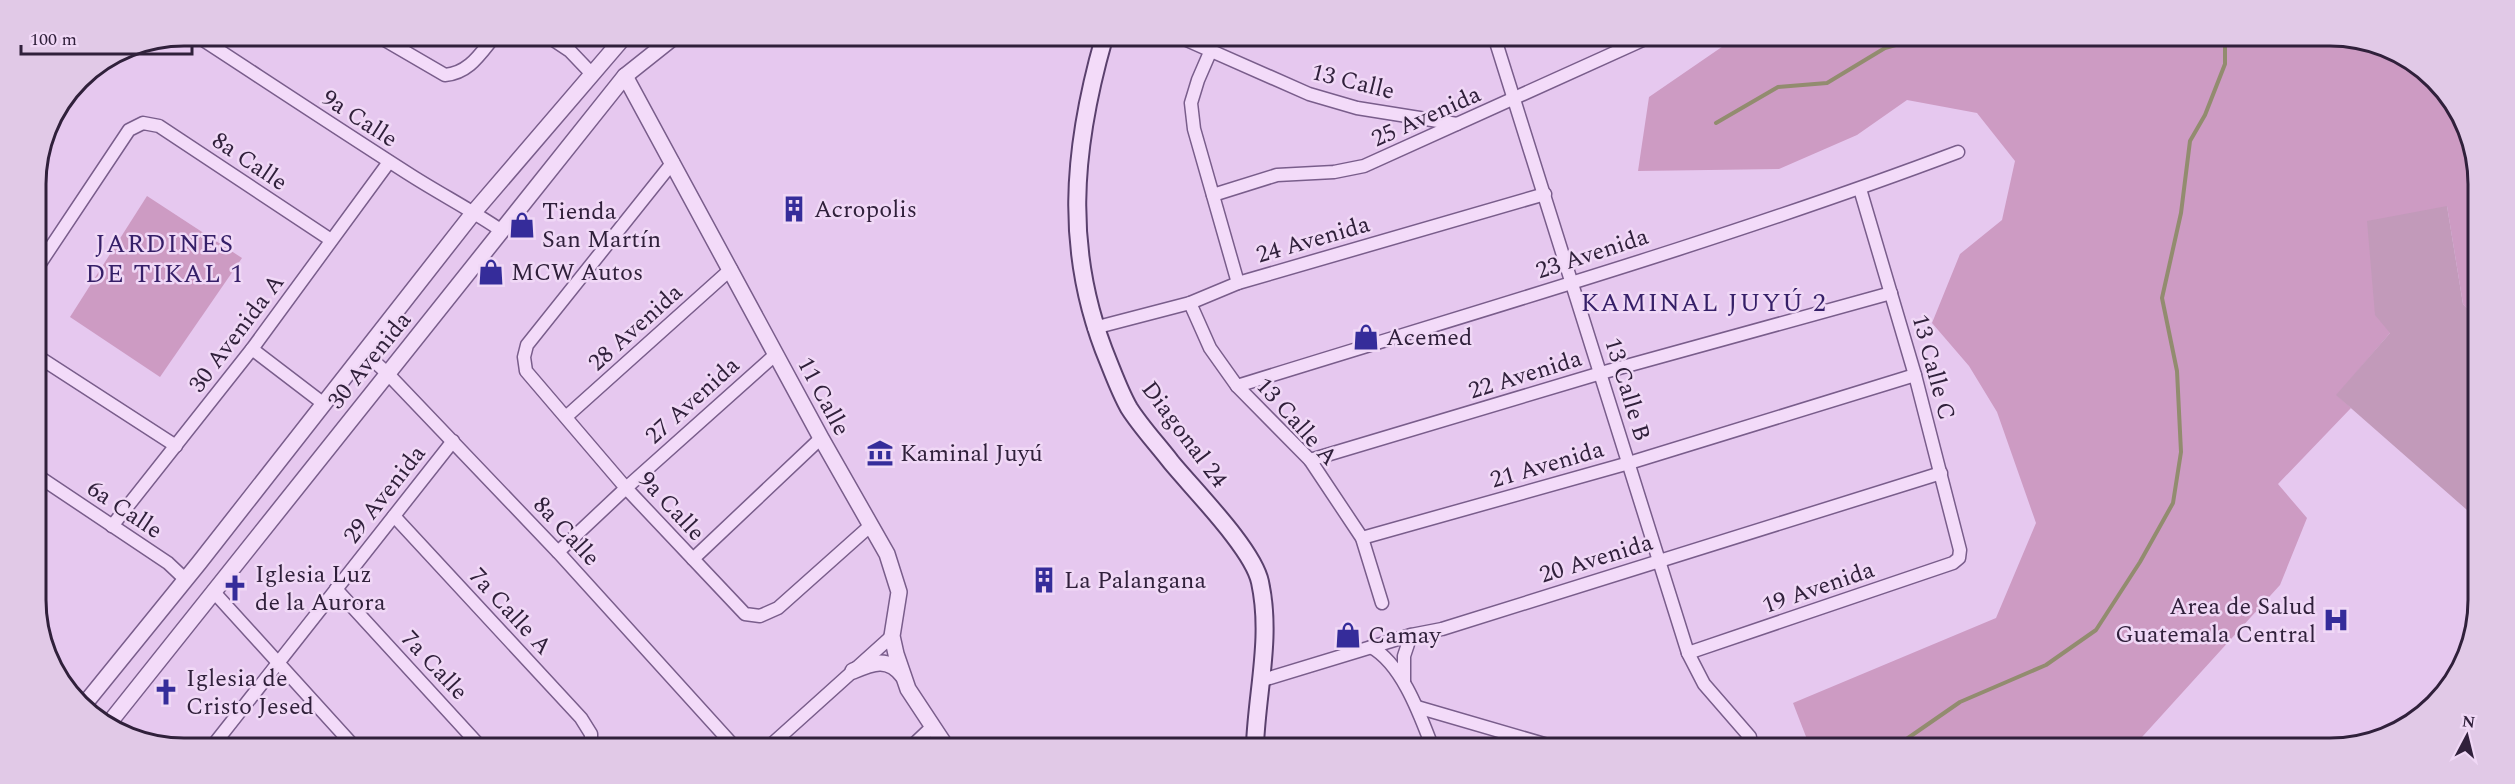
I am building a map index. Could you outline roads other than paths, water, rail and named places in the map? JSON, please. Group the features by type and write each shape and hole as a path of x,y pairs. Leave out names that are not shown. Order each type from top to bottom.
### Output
{"main road":[{"name":"Diagonal 24","path":"1102,46 1083,120 1076,200 1080,268 1094,328 1130,409 1243,549 1260,580 1265,632 1263,680 1256,738"}],"street":[{"name":"9a Calle","path":"212,46 389,162 502,231"},
{"path":"394,46 440,74 451,75 469,67 486,46"},
{"path":"562,46 591,73"},
{"name":"30 Avenida","path":"89,699 186,580 474,212 616,46"},
{"name":"30 Avenida","path":"114,717 624,76 660,46"},
{"name":"13 Calle","path":"1200,46 1309,94 1357,108 1457,124"},
{"name":"13 Calle B","path":"1497,46 1688,653 1704,684 1750,737"},
{"name":"25 Avenida","path":"1213,195 1277,175 1334,172 1364,166 1631,46"},
{"path":"1211,51 1197,80 1191,103 1194,129 1238,283"},
{"name":"11 Calle","path":"624,76 673,162 821,438 887,554 899,592 892,636 903,676 908,689 940,738"},
{"name":"8a Calle","path":"47,253 129,130 143,123 159,126 331,240"},
{"name":"23 Avenida","path":"1237,386 1572,282 1860,189 1958,152"},
{"name":"30 Avenida A","path":"112,526 252,349 389,162"},
{"name":"9a Calle","path":"673,162 530,342 524,357 524,367 529,376 567,416 626,488 740,611 756,616 767,615 778,608 870,526"},
{"name":"13 Calle C","path":"1860,189 1915,375 1960,550 1959,558"},
{"name":"24 Avenida","path":"1094,328 1190,303 1238,283 1545,194"},
{"name":"28 Avenida","path":"567,416 731,269"},
{"name":"22 Avenida","path":"1310,460 1601,373 1892,293"},
{"name":"13 Calle A","path":"1190,303 1210,348 1237,386 1310,460 1362,538 1382,603"},
{"path":"252,349 324,404"},
{"name":"8a Calle","path":"365,353 453,441 558,552 726,738"},
{"name":"27 Avenida","path":"558,552 776,354"},
{"path":"47,362 176,446"},
{"name":"21 Avenida","path":"1362,538 1629,463 1915,375"},
{"path":"693,559 821,438"},
{"name":"29 Avenida","path":"222,738 278,663 453,441"},
{"name":"20 Avenida","path":"1263,680 1411,635 1442,629 1941,473"},
{"name":"6a Calle","path":"46,482 168,563 186,580"},
{"name":"7a Calle A","path":"394,516 581,718 589,729 590,738"},
{"name":"19 Avenida","path":"1688,653 1953,563 1959,558"},
{"name":"7a Calle","path":"336,589 472,738"},
{"path":"213,591 346,738"},
{"path":"1404,686 1404,656 1411,635"},
{"path":"779,738 892,636"},
{"path":"1371,647 1387,659 1418,707 1429,737"},
{"path":"853,671 868,664 880,662 893,666 903,676"},
{"path":"1418,707 1513,737"},
{"path":"921,738 932,727"}],"waterway":[{"path":"1716,123 1778,87 1827,83 1892,46"},
{"path":"1909,737 1960,702 2046,665 2096,630 2140,562 2173,503 2181,452 2177,371 2162,298 2181,213 2190,141 2205,115 2225,64 2225,46"}],"place":[{"name":"Acropolis","path":"794,209"},
{"name":"Tienda San Martín","path":"522,225"},
{"name":"MCW Autos","path":"491,272"},
{"name":"Acemed","path":"1366,337"},
{"name":"Kaminal Juyú","path":"880,453"},
{"name":"La Palangana","path":"1044,580"},
{"name":"Iglesia Luz de la Aurora","path":"235,588"},
{"name":"Area de Salud Guatemala Central","path":"2336,620"},
{"name":"Camay","path":"1348,635"},
{"name":"Iglesia de Cristo Jesed","path":"166,692"}],"district":[{"name":"JARDINES DE TIKAL 1","path":"165,258"},
{"name":"KAMINAL JUYÚ 2","path":"1704,302"}]}
